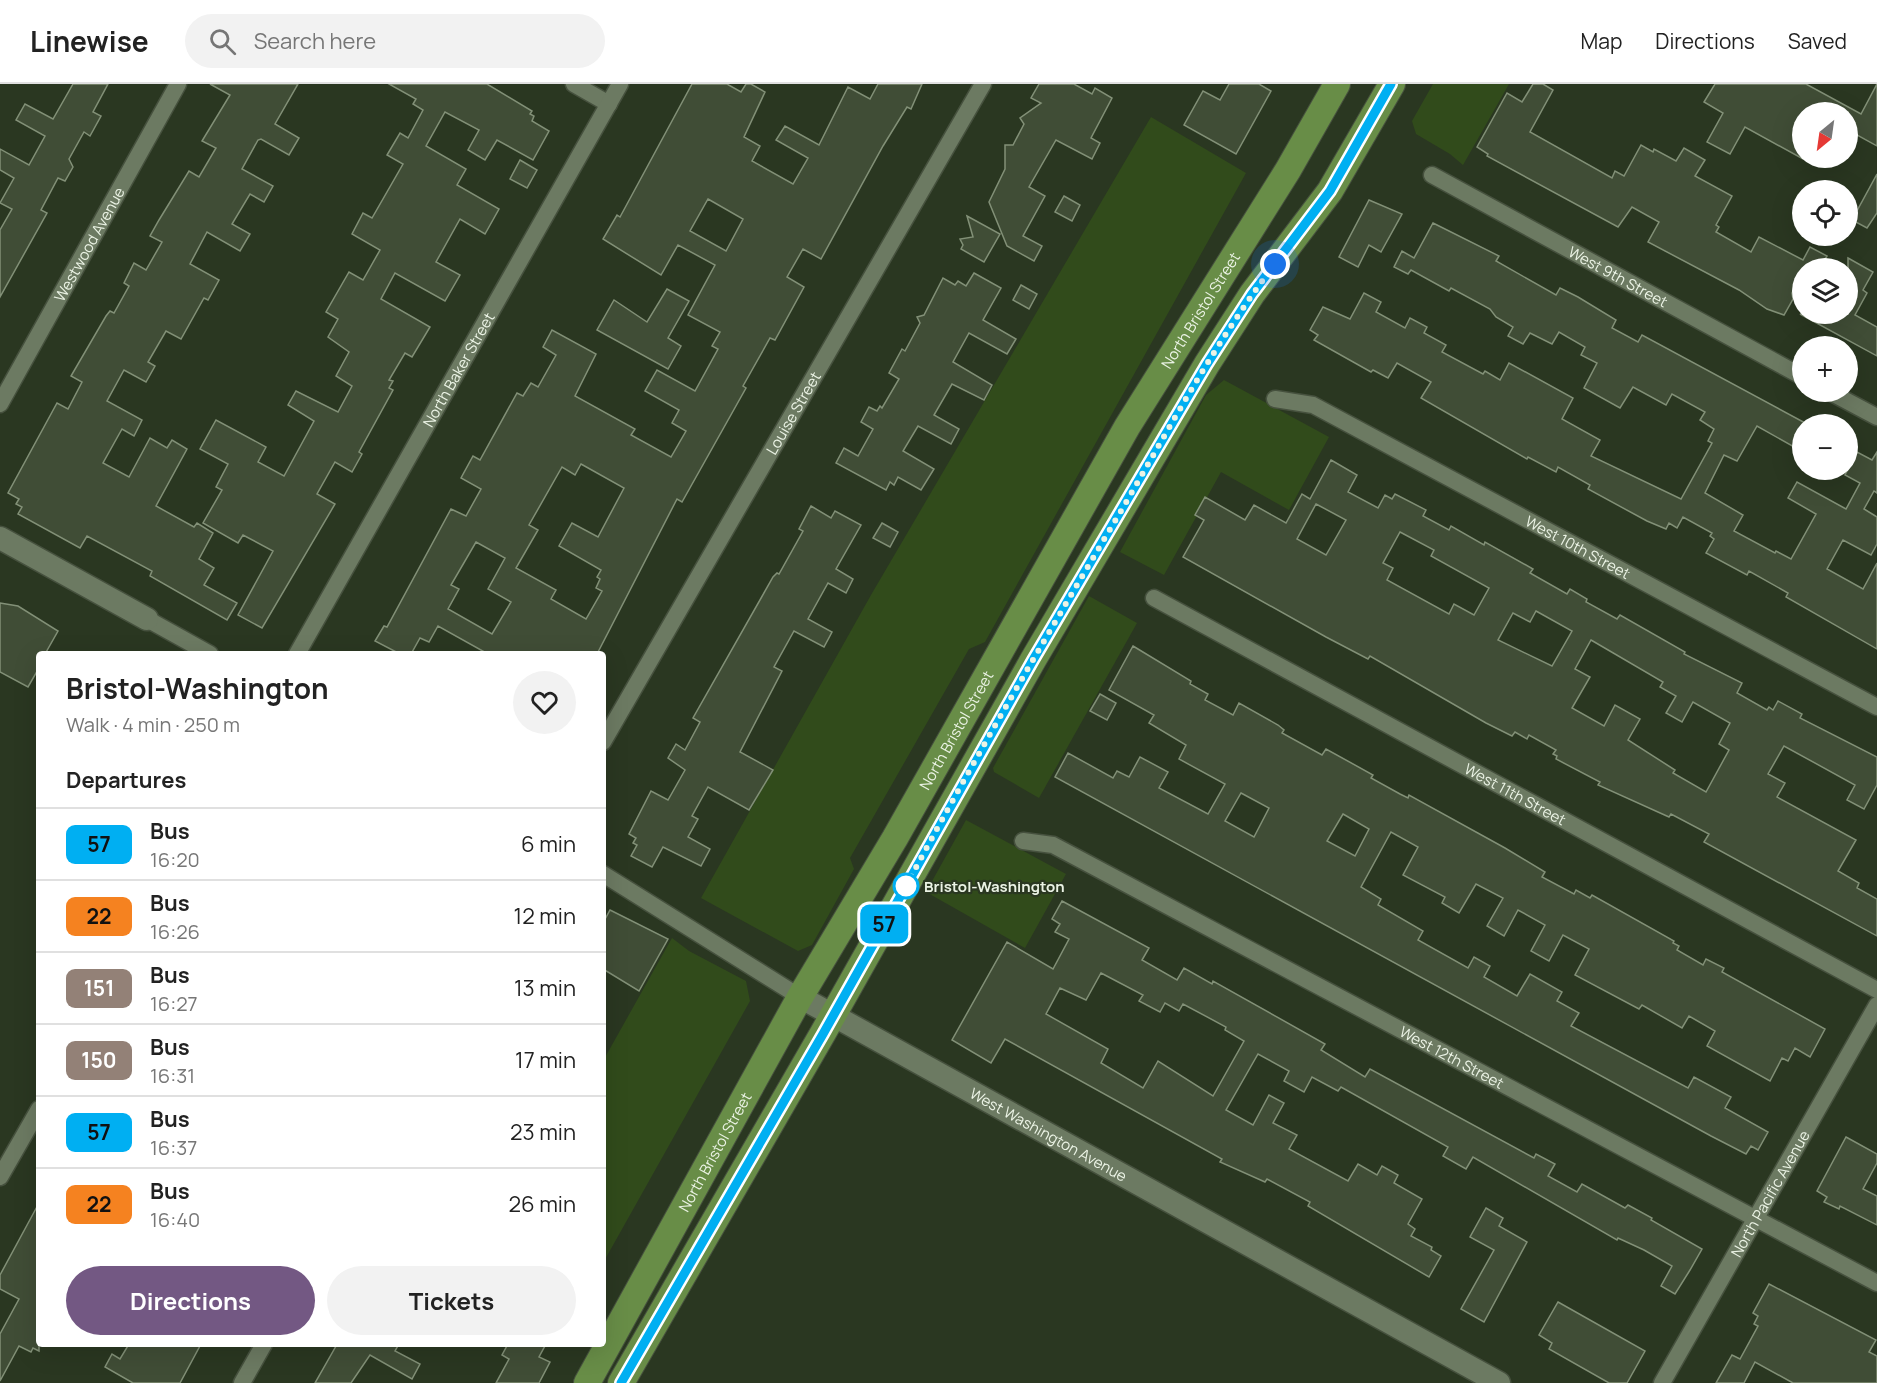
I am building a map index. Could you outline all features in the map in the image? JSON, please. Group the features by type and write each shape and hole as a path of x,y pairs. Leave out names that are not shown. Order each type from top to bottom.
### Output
{"main road":[{"name":"North Bristol Street","path":"587,1383 800,997 901,828 1127,427 1288,170 1337,84"},
{"path":"621,1383 1033,660 1207,364 1252,294 1330,191 1392,84"}],"street":[{"name":"Westwood Avenue","path":"0,404 178,84"},
{"path":"574,84 609,104"},
{"name":"North Baker Street","path":"299,651 620,84"},
{"name":"Louise Street","path":"606,737 983,84"},
{"name":"West 9th Street","path":"1432,175 1792,371"},
{"name":"West 10th Street","path":"1275,399 1313,405 1877,707"},
{"path":"1849,402 1877,417"},
{"path":"0,538 205,651"},
{"name":"West 11th Street","path":"1154,598 1877,990"},
{"name":"West 12th Street","path":"1023,841 1053,845 1877,1283"},
{"name":"West Washington Avenue","path":"606,876 832,1016 1499,1383"},
{"name":"North Pacific Avenue","path":"1662,1383 1754,1217 1877,1005"},
{"path":"0,1177 36,1113"},
{"path":"242,1383 262,1347"}],"green space":[{"path":"1433,84 1509,84 1463,165 1450,154 1416,134 1412,121"},
{"path":"1151,117 1246,173 985,642 969,649 850,858 854,869 812,945 798,951 701,898 871,595"},
{"path":"1224,380 1329,437 1289,510 1221,472 1164,575 1120,552 1206,395"},
{"path":"1089,596 1137,623 1039,798 994,772 993,768"},
{"path":"966,820 1066,874 1025,948 926,892"},
{"path":"672,938 689,951 746,981 750,1001 606,1258 606,1056"}],"building":[{"path":"73,84 108,84 93,112 101,116 90,136 84,132 69,159 73,167 65,181 58,178 41,210 47,213 0,297 0,230 12,209 0,203 14,178 0,170 0,149 29,165 45,136 16,120 25,104 53,119"},
{"path":"210,84 298,84 275,124 299,138 289,155 261,139 258,140 242,169 273,186 264,202 250,194 232,224 250,234 240,251 207,232 190,264 219,280 208,300 204,298 181,339 166,331 148,362 155,366 146,382 124,370 107,401 142,420 134,436 122,429 103,463 129,477 150,438 167,448 172,440 187,449 156,506 194,527 197,523 213,533 199,559 214,568 204,585 237,603 227,620 150,576 152,571 87,536 80,548 18,514 22,507 16,504 19,499 8,493 57,403 68,409 82,382 71,376 106,316 110,311 114,313 129,286 124,283 134,263 146,270 162,242 150,236 159,220 189,171 199,177 216,148 202,141 230,95"},
{"path":"389,84 487,84 532,111 530,114 534,116 532,121 549,131 533,160 497,140 485,160 468,150 479,130 445,112 426,146 466,169 457,185 499,209 485,234 460,219 436,262 460,275 445,301 395,273 381,299 430,327 412,357 405,353 389,380 393,381 389,388 393,390 359,452 362,454 352,472 335,462 317,494 335,504 262,628 238,615 273,551 243,535 238,543 203,523 222,490 216,487 228,464 200,449 216,420 266,447 258,462 284,476 314,421 288,405 296,391 338,412 352,386 336,376 349,352 328,337 338,319 326,312 349,272 363,280 380,250 352,234 363,213 372,218 403,164 387,155 400,133 408,138 423,110 413,104 416,99"},
{"path":"692,84 727,84 741,92 746,84 751,84 765,92 744,137 760,146 752,161 793,184 808,158 776,140 785,126 819,145 848,87 870,99 878,84 922,84 911,109 907,107 883,146 821,259 803,249 787,277 804,287 775,340 770,338 743,386 746,388 682,502 677,499 599,651 483,651 438,626 429,642 420,638 413,651 394,651 375,641 384,626 387,627 451,509 466,516 481,489 461,478 473,456 480,460 517,393 523,396 531,383 538,387 556,355 543,347 552,330 596,354 575,396 635,429 631,435 671,457 686,431 672,423 679,410 645,391 657,370 695,391 718,349 712,346 720,332 688,315 715,265 678,245 661,275 603,239 617,215 620,217","holes":["708,199 743,219 726,251 690,231","581,464 624,488 598,537 572,523 559,546 601,570 597,577 600,579 596,588 602,591 586,619 551,599 556,590 516,568 538,530 529,525 562,467 575,475","476,542 505,558 488,589 511,602 492,634 448,609 459,589 451,585"]},
{"path":"1039,84 1074,84 1092,94 1095,88 1112,98 1091,138 1100,143 1092,159 1056,140 1029,187 1045,196 1023,236 1042,246 1034,261 1007,246 989,202 1005,169 1005,145 1013,145 1024,124 1020,118 1041,103 1031,98"},
{"path":"1229,84 1259,84 1271,91 1236,154 1184,125 1203,91 1220,100"},
{"path":"1533,84 1543,84 1553,90 1530,132 1612,178 1615,171 1624,176 1641,145 1676,161 1684,148 1705,160 1695,176 1732,196 1716,225 1719,227 1716,232 1751,252 1759,237 1799,258 1792,258 1792,301 1784,315 1767,309 1739,290 1648,242 1659,222 1632,207 1618,227 1487,156 1488,154 1477,147 1507,93 1522,102"},
{"path":"1715,84 1806,84 1839,102 1792,102 1792,153 1745,127 1730,154 1707,142 1723,113 1704,102"},
{"path":"1877,84 1877,146 1858,136 1858,112 1861,114"},
{"path":"520,160 537,170 527,188 510,179"},
{"path":"1877,174 1877,213 1867,228 1858,223 1858,209"},
{"path":"1064,196 1080,205 1072,221 1055,212"},
{"path":"1369,200 1402,214 1381,252 1369,245 1358,267 1339,257"},
{"path":"967,216 1000,234 984,262 961,249 963,245 960,239 973,237"},
{"path":"1433,223 1499,256 1496,261 1556,295 1560,288 1578,297 1616,320 1612,328 1638,342 1642,335 1792,416 1792,446 1757,426 1737,461 1724,455 1705,493 1743,515 1734,531 1775,553 1776,551 1791,559 1816,514 1788,498 1797,482 1846,509 1860,483 1854,480 1858,480 1858,453 1872,460 1877,452 1877,493 1874,491 1864,509 1877,517 1877,544 1871,555 1843,540 1827,569 1863,589 1877,563 1877,649 1786,597 1788,593 1749,571 1747,575 1706,553 1714,539 1710,536 1712,533 1683,517 1677,528 1669,523 1666,529 1647,521 1588,489 1590,485 1558,467 1556,472 1528,457 1527,459 1421,398 1431,382 1397,363 1388,378 1373,370 1371,372 1314,340 1318,335 1310,330 1323,307 1350,319 1364,293 1381,302 1376,312 1405,328 1410,318 1427,327 1424,333 1446,345 1442,352 1483,374 1485,371 1500,380 1509,363 1573,398 1562,419 1600,440 1591,456 1681,499 1712,443 1708,441 1714,429 1700,420 1705,412 1672,394 1666,405 1633,387 1620,408 1584,388 1597,363 1581,355 1585,347 1559,332 1552,344 1530,333 1523,344 1508,336 1513,327 1496,317 1490,309 1451,288 1449,291 1411,270 1408,274 1394,267 1402,251 1414,258"},
{"path":"1810,247 1827,256 1826,258 1804,258"},
{"path":"1858,264 1873,272 1863,290 1867,293 1858,310"},
{"path":"974,273 1001,288 983,320 1016,339 1007,354 969,333 953,362 992,385 984,400 952,384 934,415 959,429 951,444 918,426 903,451 934,469 921,490 898,477 894,485 890,482 886,490 836,463 844,448 858,456 873,429 861,422 869,407 877,411 880,406 882,408 899,379 889,373 902,349 905,351 920,323 917,317 924,315 943,278 955,285 958,281 966,286"},
{"path":"1021,285 1037,294 1029,309 1013,300"},
{"path":"667,289 689,301 668,338 681,346 668,369 597,330 614,300 647,322"},
{"path":"1858,317 1877,327 1877,356 1858,346 1858,336 1840,336 1818,324 1858,324"},
{"path":"1331,460 1357,475 1348,492 1378,508 1385,495 1392,499 1395,494 1426,510 1423,516 1449,530 1451,526 1484,545 1485,542 1533,569 1530,573 1567,594 1570,589 1587,599 1586,602 1617,619 1620,615 1685,652 1684,654 1742,683 1737,693 1767,710 1769,707 1773,710 1778,701 1802,714 1800,718 1877,757 1877,785 1864,809 1847,800 1855,785 1784,746 1768,774 1785,783 1777,797 1856,840 1838,871 1859,883 1857,888 1877,899 1877,936 1704,842 1709,834 1671,814 1669,817 1598,785 1600,782 1556,759 1557,756 1553,754 1556,750 1529,735 1527,739 1515,732 1512,736 1486,723 1370,656 1368,659 1326,637 1183,557 1204,520 1195,515 1205,497 1245,520 1254,505 1286,523 1302,494 1310,499","holes":["1316,504 1346,520 1326,555 1297,539","1400,532 1434,550 1431,556 1489,588 1474,615 1454,604 1449,614 1387,580 1393,568 1383,563","1536,611 1572,631 1552,666 1498,640 1513,613 1530,622","1591,640 1663,682 1660,687 1676,696 1666,713 1682,722 1693,702 1730,723 1719,744 1729,750 1706,792 1673,773 1675,770 1628,740 1640,719 1615,705 1604,726 1572,708 1590,677 1575,669"]},
{"path":"811,506 831,518 835,511 861,525 836,569 853,579 846,593 828,583 808,619 832,632 824,647 794,631 774,667 782,671 740,752 773,770 749,810 708,787 692,816 698,819 688,837 710,849 701,866 663,847 652,867 631,856 637,845 633,843 636,838 629,834 651,791 668,800 685,770 668,758 676,744 685,750 700,722 693,718 773,577 779,574 803,531 799,529"},
{"path":"882,523 898,532 890,547 873,538"},
{"path":"0,603 18,606 58,631 47,651 36,651 36,673 28,687 0,672"},
{"path":"1133,646 1191,681 1190,684 1208,694 1205,700 1233,715 1239,703 1278,725 1284,730 1282,733 1322,755 1326,749 1373,775 1371,778 1408,798 1409,795 1505,848 1545,872 1542,877 1574,894 1576,890 1590,898 1592,895 1674,941 1673,943 1679,946 1677,950 1703,965 1706,959 1724,968 1722,972 1825,1029 1810,1057 1795,1048 1788,1061 1782,1058 1770,1081 1707,1046 1715,1031 1689,1016 1682,1028 1642,1005 1639,1009 1575,975 1589,949 1563,935 1549,961 1531,951 1545,925 1518,910 1504,936 1487,926 1503,898 1476,884 1459,913 1442,903 1445,897 1403,875 1418,847 1391,832 1361,887 1381,899 1378,905 1423,931 1418,940 1468,968 1474,957 1490,966 1484,977 1517,996 1530,974 1562,992 1557,1001 1579,1013 1571,1026 1688,1088 1694,1077 1731,1097 1725,1108 1768,1132 1758,1150 1751,1146 1746,1154 1711,1136 1055,777 1068,753 1113,778 1117,771 1129,777 1140,757 1168,772 1159,788 1208,814 1225,784 1179,759 1186,745 1149,723 1154,715 1109,690","holes":["1241,793 1269,808 1254,837 1225,821","1343,814 1369,829 1355,856 1327,841"]},
{"path":"1100,694 1116,703 1107,720 1090,711"},
{"path":"1062,901 1149,948 1142,960 1177,980 1184,968 1212,984 1213,981 1325,1044 1321,1050 1365,1077 1370,1069 1534,1158 1536,1154 1555,1164 1548,1176 1577,1192 1582,1184 1625,1208 1628,1205 1652,1218 1651,1220 1702,1249 1675,1294 1661,1286 1672,1266 1644,1250 1618,1238 1617,1240 1473,1157 1466,1169 1443,1156 1448,1147 1341,1087 1338,1091 1312,1077 1304,1092 1284,1081 1289,1071 1258,1054 1226,1110 1253,1125 1269,1095 1284,1103 1273,1123 1297,1135 1289,1149 1348,1181 1358,1164 1377,1175 1382,1166 1398,1175 1394,1183 1422,1199 1408,1224 1415,1229 1411,1236 1432,1247 1431,1250 1441,1256 1429,1277 1308,1206 1310,1202 1267,1179 1265,1182 1220,1162 1222,1159 1005,1039 991,1063 952,1040 1007,942 1053,969 1069,939 1055,932 1060,924 1052,919","holes":["1101,973 1143,995 1139,1001 1160,1012 1165,1003 1179,1011 1183,1004 1226,1027 1225,1030 1244,1041 1213,1096 1158,1061 1143,1088 1101,1063 1108,1049 1046,1014 1060,988 1086,1000"]},
{"path":"610,910 668,939 639,991 606,971 606,917"},
{"path":"1846,1137 1877,1154 1877,1163 1863,1189 1877,1196 1877,1225 1840,1206 1839,1209 1824,1202 1827,1197 1817,1191"},
{"path":"1486,1208 1503,1218 1499,1226 1527,1242 1484,1322 1461,1309 1494,1250 1470,1237"},
{"path":"36,1209 36,1347 39,1347 39,1351 33,1348 31,1352 19,1346 0,1381 0,1334 19,1299 0,1289 0,1275"},
{"path":"1769,1284 1876,1340 1869,1352 1877,1356 1877,1383 1793,1383 1755,1362 1744,1383 1716,1383 1732,1355 1740,1359 1758,1326 1754,1324 1758,1316 1753,1313"},
{"path":"1558,1302 1645,1351 1627,1383 1609,1383 1549,1349 1552,1343 1539,1335"},
{"path":"127,1347 199,1347 180,1383 133,1383 105,1367 112,1354 120,1359"},
{"path":"335,1347 397,1347 395,1351 420,1364 412,1379 370,1355 351,1383 315,1383"},
{"path":"506,1347 544,1347 539,1357 550,1362 539,1383 496,1383 509,1359 502,1355"}],"bus line":[{"name":"57","path":"621,1383 823,1034 1033,660 1207,364 1252,294 1299,235 1330,191 1391,84"}],"place":[{"name":"Bristol-Washington","path":"906,886"}],"route":[{"path":"906,886 1033,660 1207,364 1252,294 1275,264"}]}
